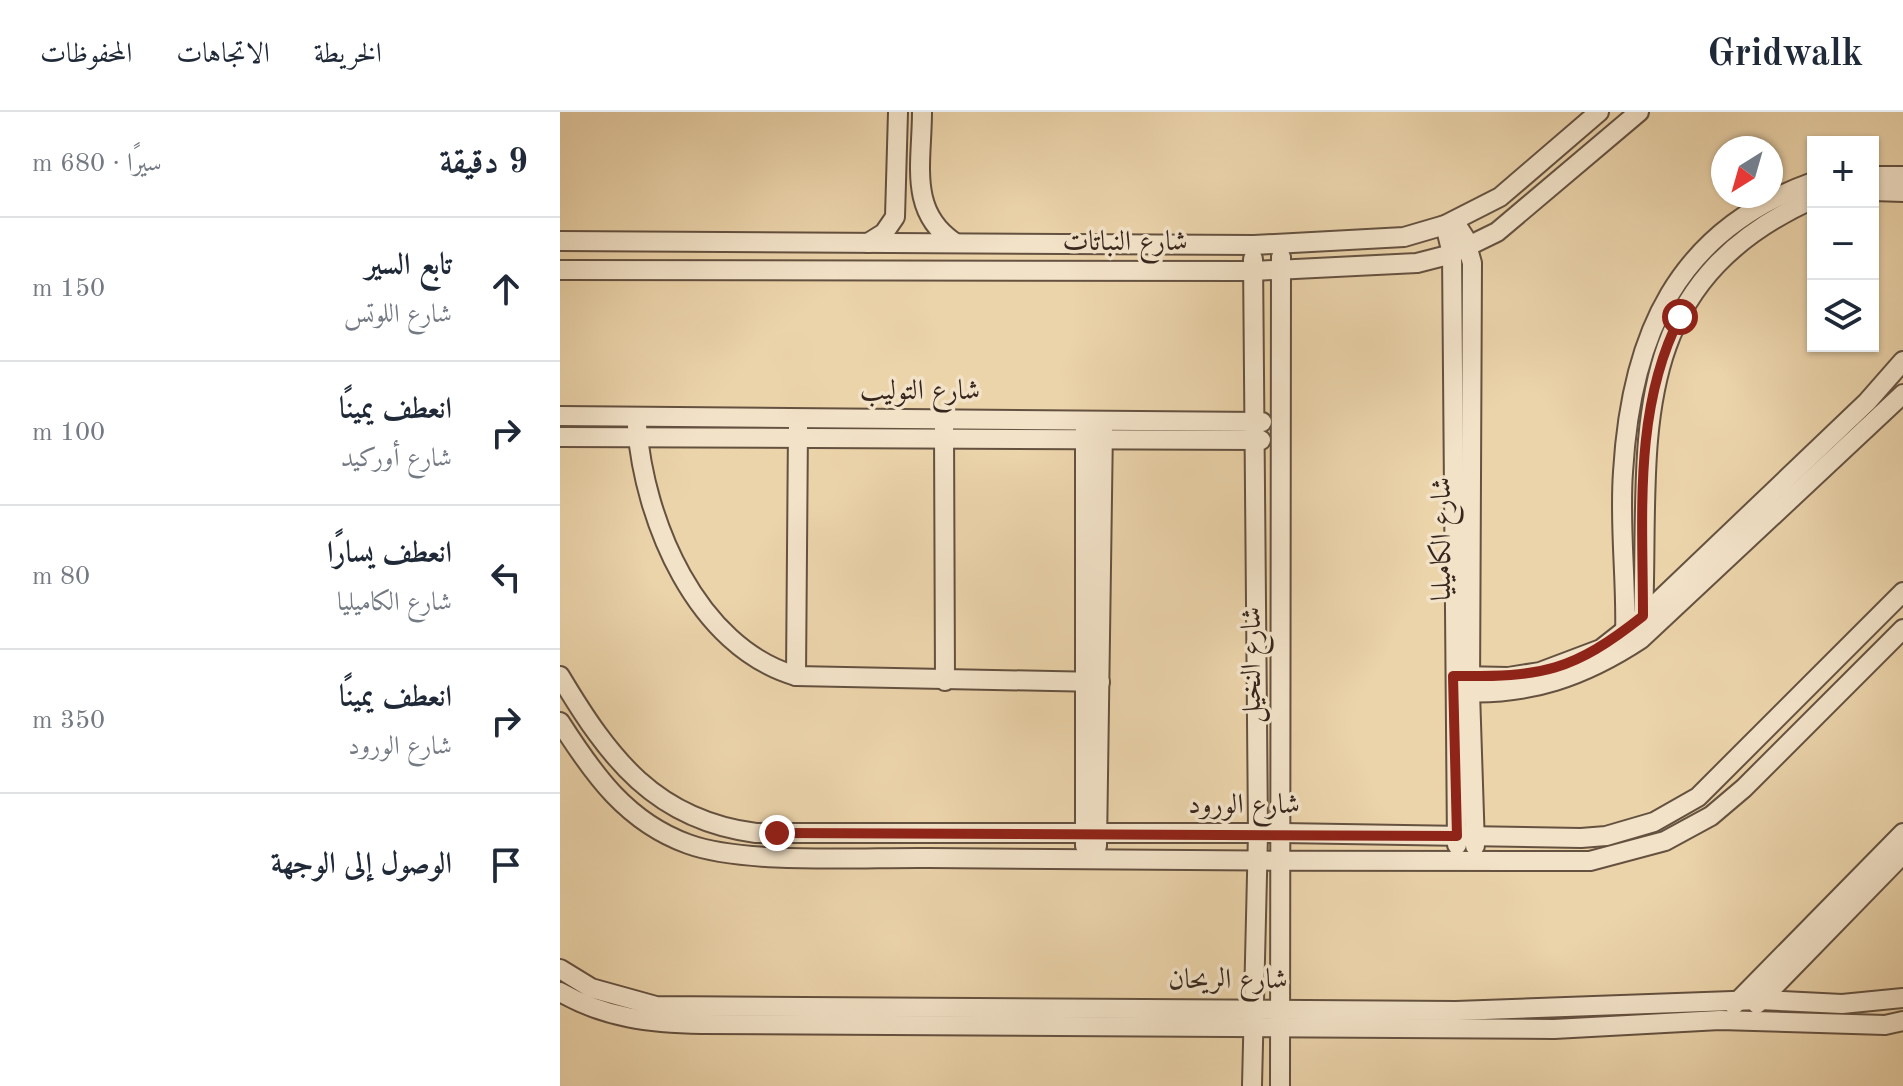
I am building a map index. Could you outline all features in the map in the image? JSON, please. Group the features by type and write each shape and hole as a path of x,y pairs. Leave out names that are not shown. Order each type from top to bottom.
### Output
{"street":[{"path":"868,243 884,233 895,217 898,112"},
{"path":"922,112 921,200 927,217 954,242"},
{"name":"شارع النباتات","path":"560,241 1254,245 1404,237 1450,223 1500,197 1599,112"},
{"name":"شارع النباتات","path":"560,270 1253,271 1417,263 1460,250 1506,225 1639,112"},
{"path":"1879,176 1903,176"},
{"path":"1633,634 1623,474 1628,411 1642,350 1678,281 1716,239 1761,206 1807,185"},
{"path":"1879,191 1903,192"},
{"path":"1643,616 1643,472 1649,413 1662,357 1695,293 1729,253 1770,221 1807,202"},
{"name":"شارع الكاميليا","path":"1450,223 1460,250 1466,861"},
{"name":"شارع النخيل","path":"1280,243 1283,269 1280,431 1280,1086"},
{"name":"شارع النخيل","path":"1252,1086 1258,861 1252,431 1254,245"},
{"path":"1462,684 1508,692 1540,687 1602,665 1624,650 1643,616 1867,402 1903,361"},
{"path":"1462,684 1540,672 1633,634 1903,394"},
{"path":"1867,402 1881,416"},
{"name":"شارع التوليب","path":"560,416 945,420 1094,430 1280,431"},
{"path":"636,417 653,514 686,583 736,640 780,672 796,676 945,681 1092,682"},
{"path":"796,676 797,419"},
{"path":"945,420 945,681"},
{"path":"1091,860 1094,430"},
{"name":"شارع التوليب","path":"560,437 944,439 1094,430"},
{"name":"شارع الورود","path":"562,683 613,755 660,799 699,820 727,829 777,833 1282,833 1545,839 1606,836 1642,826 1677,811 1711,787 1903,592"},
{"name":"شارع الورود","path":"560,722 609,792 660,832 722,853 1258,861 1543,861 1616,856 1689,829 1738,794 1903,629"},
{"path":"1842,654 1859,673"},
{"path":"775,855 777,833"},
{"path":"825,856 826,833"},
{"path":"1720,1020 1903,833"},
{"path":"1543,861 1545,839"},
{"path":"1742,1021 1903,854"},
{"name":"شارع الريحان","path":"560,971 591,988 656,1006 1253,1019"},
{"name":"شارع الريحان","path":"560,992 583,1005 653,1023 1279,1018 1456,1020 1554,1029 1720,1020 1885,1025 1903,1021"},
{"name":"شارع الريحان","path":"1456,1020 1554,1010 1760,1000 1842,1004 1903,998"},
{"path":"1842,1004 1843,1024"},
{"path":"1554,1010 1554,1029"}],"route":[{"path":"777,833 1457,836 1453,676 1508,677 1540,672 1572,662 1601,649 1643,616 1643,472 1649,413 1662,357 1680,317"}]}
